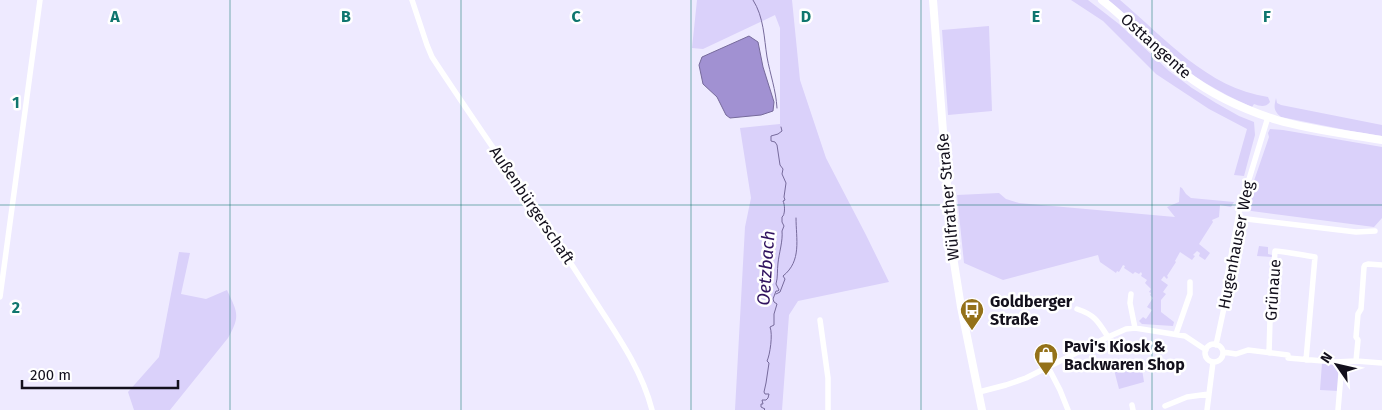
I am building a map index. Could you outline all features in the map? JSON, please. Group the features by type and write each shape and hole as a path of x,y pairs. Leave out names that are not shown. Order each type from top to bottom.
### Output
{"main road":[{"name":"Wülfrather Straße","path":"933,0 952,250 961,307 982,410"},
{"name":"Osttangente","path":"1102,0 1186,75 1217,94 1268,117 1295,125 1382,140"}],"street":[{"path":"0,297 40,0"},
{"name":"Außenbürgerschaft","path":"412,0 432,57 570,262 629,355 640,377 652,410"},
{"name":"Hugenhauser Weg","path":"1216,345 1227,294 1226,284 1238,218 1268,117"},
{"path":"1238,218 1356,232 1375,231"},
{"name":"Grünaue","path":"1269,353 1275,251 1295,253 1315,257 1306,360"},
{"path":"1356,361 1358,340 1356,337 1358,314 1361,309 1364,267 1368,264 1382,266"},
{"path":"1176,334 1190,294 1190,282"},
{"path":"1131,294 1130,303 1135,328"},
{"path":"1077,309 1087,312 1096,318 1108,336"},
{"path":"820,320 828,378 828,410"},
{"path":"979,392 1006,386 1026,378 1108,336 1135,328 1185,336 1206,350"},
{"path":"1216,345 1221,347 1223,352 1220,360 1213,362 1207,358 1206,350 1210,346 1216,345"},
{"path":"1223,352 1236,354 1248,350 1288,355 1288,358 1306,360 1382,363"},
{"path":"1207,410 1213,362"},
{"path":"1338,410 1342,362"},
{"path":"1048,367 1068,410"},
{"path":"1165,406 1187,397 1209,394"}],"shaded area":[{"path":"697,0 792,0 800,80 826,158 889,282 798,301 789,315 782,410 735,410 745,227 751,198 740,128 780,124 780,28 775,15 703,49 692,48"},
{"path":"1071,0 1088,0 1119,24 1169,71 1192,88 1239,116 1254,122 1255,135 1244,176 1234,175 1247,129 1209,109 1156,74 1103,21"},
{"path":"1108,0 1120,0 1171,45 1206,72 1246,92 1268,97 1270,102 1264,106 1254,104 1252,107 1206,83 1164,53"},
{"path":"989,26 992,111 948,115 942,30"},
{"path":"749,36 758,42 763,67 774,102 773,111 761,115 730,118 726,115 717,97 703,84 699,65 702,57"},
{"path":"1276,98 1277,103 1281,105 1382,125 1382,136 1281,117 1275,108"},
{"path":"1270,129 1382,147 1382,218 1374,227 1244,210"},
{"path":"1180,187 1191,198 1234,202 1231,207 1220,205 1219,217 1212,220 1213,222 1199,244 1210,253 1205,260 1199,256 1200,253 1197,251 1193,255 1195,256 1192,260 1180,252 1167,279 1164,276 1161,280 1168,285 1163,292 1166,294 1161,300 1161,312 1174,322 1173,326 1142,324 1139,321 1143,317 1146,319 1152,310 1147,307 1153,298 1149,292 1151,289 1145,283 1147,280 1141,276 1141,272 1133,274 1124,268 1125,266 1123,265 1119,272 1117,271 1116,273 1100,262 1098,255 1003,280 964,263 957,195 999,193 1006,199 1019,203 1175,217 1167,207 1179,202"},
{"path":"1259,246 1268,247 1268,254 1272,255 1272,257 1257,256"},
{"path":"179,252 190,253 181,294 206,299 227,290 235,309 235,324 228,338 170,410 134,410 128,392 159,357"},
{"path":"1141,363 1144,382 1119,389 1113,366"},
{"path":"1322,363 1341,365 1339,391 1320,390"}],"waterway":[{"name":"Oetzbach","path":"753,0 761,20 777,108"},
{"name":"Oetzbach","path":"764,410 761,404 763,404 762,400 766,400 769,394 764,392 769,363 767,361 771,344 770,327 774,325 774,314 777,304 773,299 776,291 779,290 776,284 784,226 782,217 784,215 783,201 785,200 786,183 782,174 783,169 780,165 777,145 771,141 771,136 782,131 781,127"},
{"path":"776,294 780,292 785,279 783,276 793,264 795,257 797,249 796,218"}],"place":[{"name":"Goldberger Straße","path":"972,331"},
{"name":"Pavi's Kiosk & Backwaren Shop","path":"1046,376"}]}
